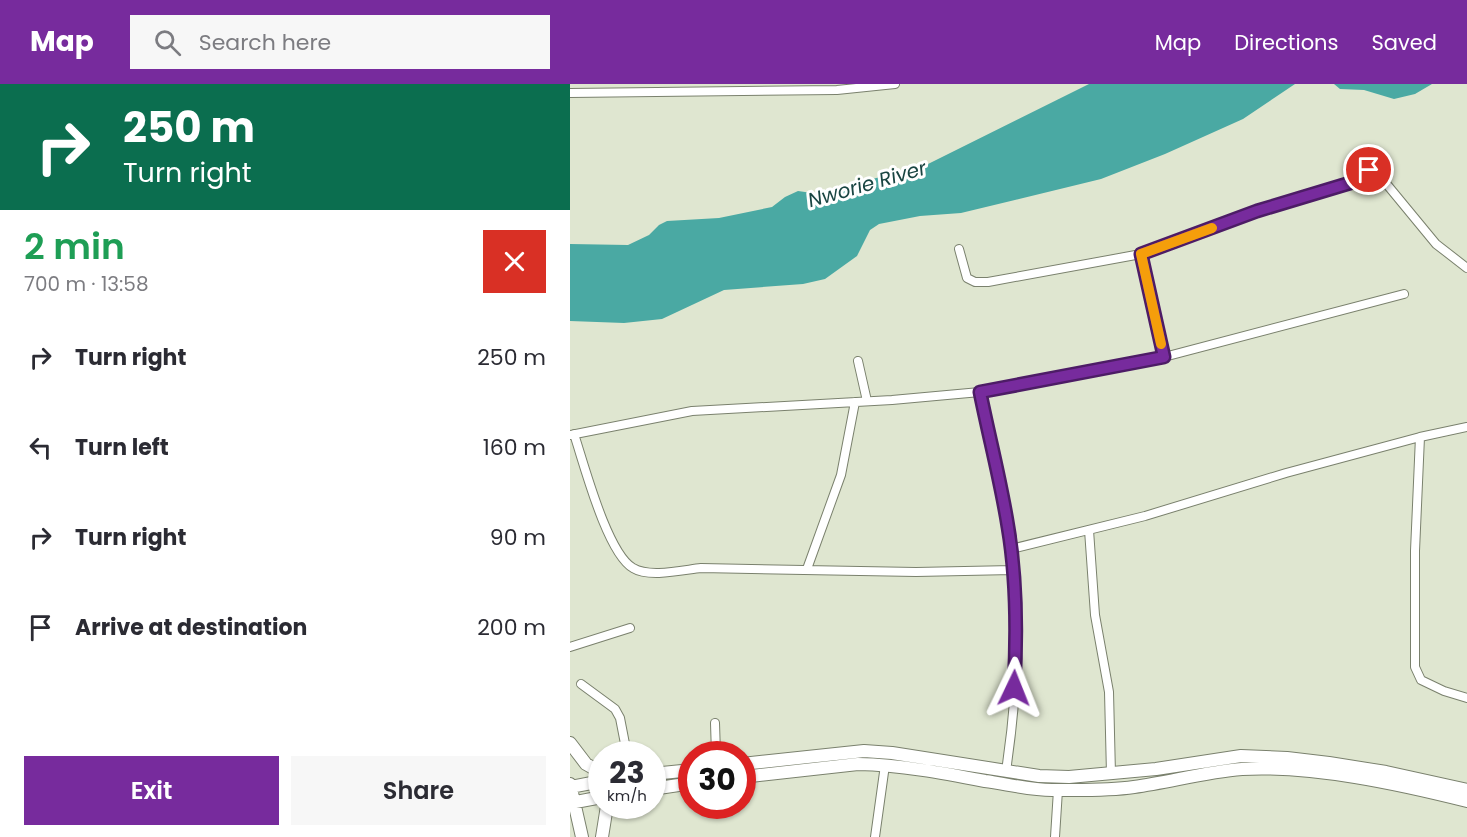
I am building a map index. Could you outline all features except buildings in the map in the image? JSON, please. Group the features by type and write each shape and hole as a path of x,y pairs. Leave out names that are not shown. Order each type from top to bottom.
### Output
{"main road":[{"path":"570,743 588,765"},
{"path":"756,763 864,751 892,753 1038,776 1069,777 1111,774 1241,756 1281,758 1386,772 1467,790"},
{"path":"756,775 858,764 885,765 1040,790 1058,790 1135,787 1213,772 1265,769 1358,778 1425,790 1467,801"},
{"path":"582,837 572,803 570,786 588,783"},
{"path":"572,803 588,800"},
{"path":"602,837 605,819"}],"street":[{"path":"570,93 648,88 755,87 837,90 895,84"},
{"path":"959,249 967,278 975,282 987,282 1141,254 1257,211 1350,183 1363,171 1375,170 1436,244 1467,268"},
{"path":"1141,254 1164,357"},
{"path":"1014,570 916,572 701,568 669,572 642,572 622,559 609,536 572,434 692,411 980,392 1164,357 1404,294"},
{"path":"858,361 867,401"},
{"path":"980,392 1008,526 1014,570 1016,621 1013,725 1006,771"},
{"path":"807,569 842,475 855,402"},
{"path":"1011,549 1144,516 1286,473 1420,437 1467,427"},
{"path":"1420,437 1415,550 1416,667 1421,680 1444,691 1467,698"},
{"path":"1089,530 1095,615 1109,692 1111,774"},
{"path":"570,647 630,628"},
{"path":"581,684 615,709 620,718 624,741"},
{"path":"715,723 716,741"},
{"path":"875,837 885,765"},
{"path":"1055,837 1058,790"}],"water":[{"name":"Nworie River","path":"1089,84 1295,84 1243,119 1165,154 1101,179 961,213 920,216 879,224 870,230 857,256 825,279 803,284 724,290 662,319 624,323 570,321 570,244 628,245 649,235 667,221 719,218 772,207 798,191 833,196 848,187 872,179 922,167"},
{"path":"1334,84 1432,84 1415,94 1394,99 1364,90 1340,89"}],"slow traffic":[{"path":"1161,344 1141,254 1212,228"}],"route":[{"path":"1014,688 1016,621 1014,570 1008,526 980,392 1164,357 1141,254 1257,211 1350,183 1363,171 1369,170"}]}
